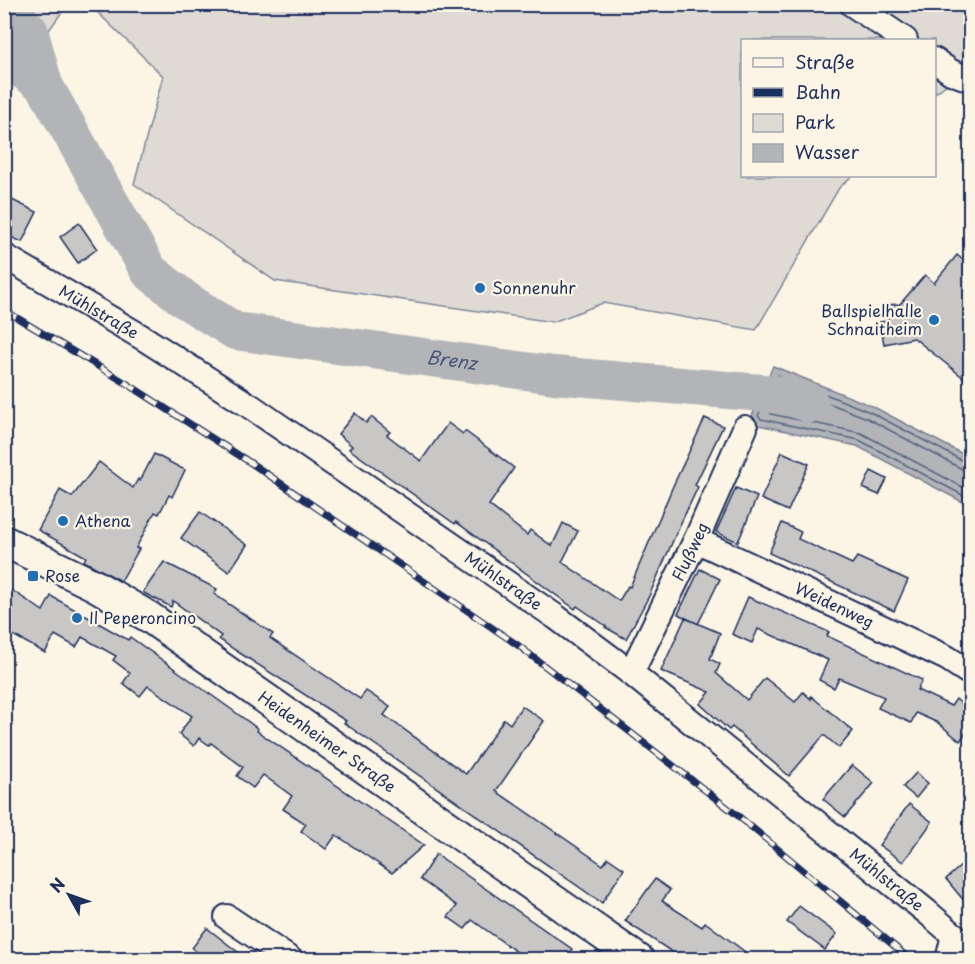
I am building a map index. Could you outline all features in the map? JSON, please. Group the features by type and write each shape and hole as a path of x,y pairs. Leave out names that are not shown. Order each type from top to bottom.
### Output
{"street":[{"path":"852,4 904,39"},
{"path":"936,61 951,72 970,79"},
{"name":"Mühlstraße","path":"4,256 146,339 250,406 556,617 631,673 927,912 965,937"},
{"name":"Flußweg","path":"631,673 696,540 745,428"},
{"name":"Weidenweg","path":"696,540 947,658 970,673"},
{"name":"Heidenheimer Straße","path":"4,541 96,586 148,617 639,960"},
{"path":"227,917 291,960"},
{"path":"948,960 965,937"}],"green space":[{"path":"38,4 67,5 47,33 32,13"},
{"path":"90,5 970,5 970,67 936,92 936,39 741,39 741,177 851,177 839,188 756,330 603,303 553,322 275,281 134,184 163,76"}],"water":[{"path":"773,366 872,406 970,458 970,506 857,446 749,423"}],"building":[{"path":"12,200 37,212 22,242 4,234 4,215"},
{"path":"79,223 97,249 78,263 60,237"},
{"name":"Ballspielhalle Schnaitheim","path":"957,255 970,266 970,383 914,338 884,344 880,322 888,321 886,305 900,304 925,275 934,283"},
{"path":"355,413 366,423 371,417 390,432 387,435 421,461 448,423 463,434 465,431 514,468 489,505 527,535 530,530 552,546 563,523 578,531 562,562 619,601 628,586 630,587 705,418 723,426 695,485 698,487 649,596 626,639 577,606 575,609 456,522 455,524 349,449 352,446 338,434"},
{"path":"782,452 809,464 788,511 761,499"},
{"path":"154,454 185,470 172,497 169,495 159,514 155,512 136,548 139,549 121,581 84,561 86,557 38,530 60,490 72,497 99,462 133,488 138,479 140,481"},
{"path":"871,471 887,479 879,495 863,488"},
{"path":"736,488 757,497 738,542 716,532"},
{"path":"200,512 247,545 229,572 181,538"},
{"path":"782,523 801,532 798,539 852,564 857,557 908,580 894,611 769,553"},
{"path":"164,562 217,589 214,594 273,634 270,638 360,699 366,691 390,707 384,715 466,774 504,719 510,724 522,706 544,721 496,791 603,865 608,858 624,869 602,903 344,723 346,721 219,639 221,636 173,601 171,607 143,592"},
{"path":"700,569 720,579 698,624 678,614"},
{"path":"4,585 43,611 51,596 128,640 130,637 258,729 257,731 424,845 392,873 336,835 326,849 301,831 306,824 283,809 292,796 263,775 253,788 237,776 243,767 211,743 209,745 199,738 194,746 179,734 192,716 148,686 140,696 123,683 130,673 113,660 116,656 82,637 76,647 55,635 45,653 4,630"},
{"path":"748,597 829,632 827,636 922,680 917,690 951,706 956,699 970,711 970,727 960,741 938,723 916,713 911,723 878,708 884,697 839,678 834,688 819,680 828,660 758,629 752,643 732,634"},
{"path":"685,618 720,633 710,659 720,664 716,673 747,700 765,678 795,702 803,692 811,699 811,696 853,731 839,748 824,735 789,776 732,727 729,730 700,704 710,692 661,671"},
{"path":"852,765 874,783 845,817 823,799"},
{"path":"916,773 928,783 916,798 903,787"},
{"path":"909,804 932,822 903,862 879,845"},
{"path":"436,854 572,949 566,960 528,960 472,920 465,929 448,917 457,906 420,879"},
{"path":"970,858 970,908 946,879"},
{"path":"655,879 670,890 662,901 702,927 705,922 756,960 684,960 625,921"},
{"path":"799,906 837,934 825,950 787,922"},
{"path":"207,928 248,960 207,960 192,948"}],"waterway":[{"name":"Brenz","path":"4,8 29,30 44,85"},
{"name":"Brenz","path":"4,57 44,85 149,271 187,301 235,331 554,375 786,395 810,404"}],"railway":[{"path":"4,310 126,383 251,463 519,646 737,815 911,960"}],"place":[{"name":"Sonnenuhr","path":"480,288"},
{"name":"Ballspielhalle Schnaitheim","path":"934,320"},
{"name":"Athena","path":"63,521"},
{"name":"Rose","path":"33,576"},
{"name":"Il Peperoncino","path":"77,618"}]}
